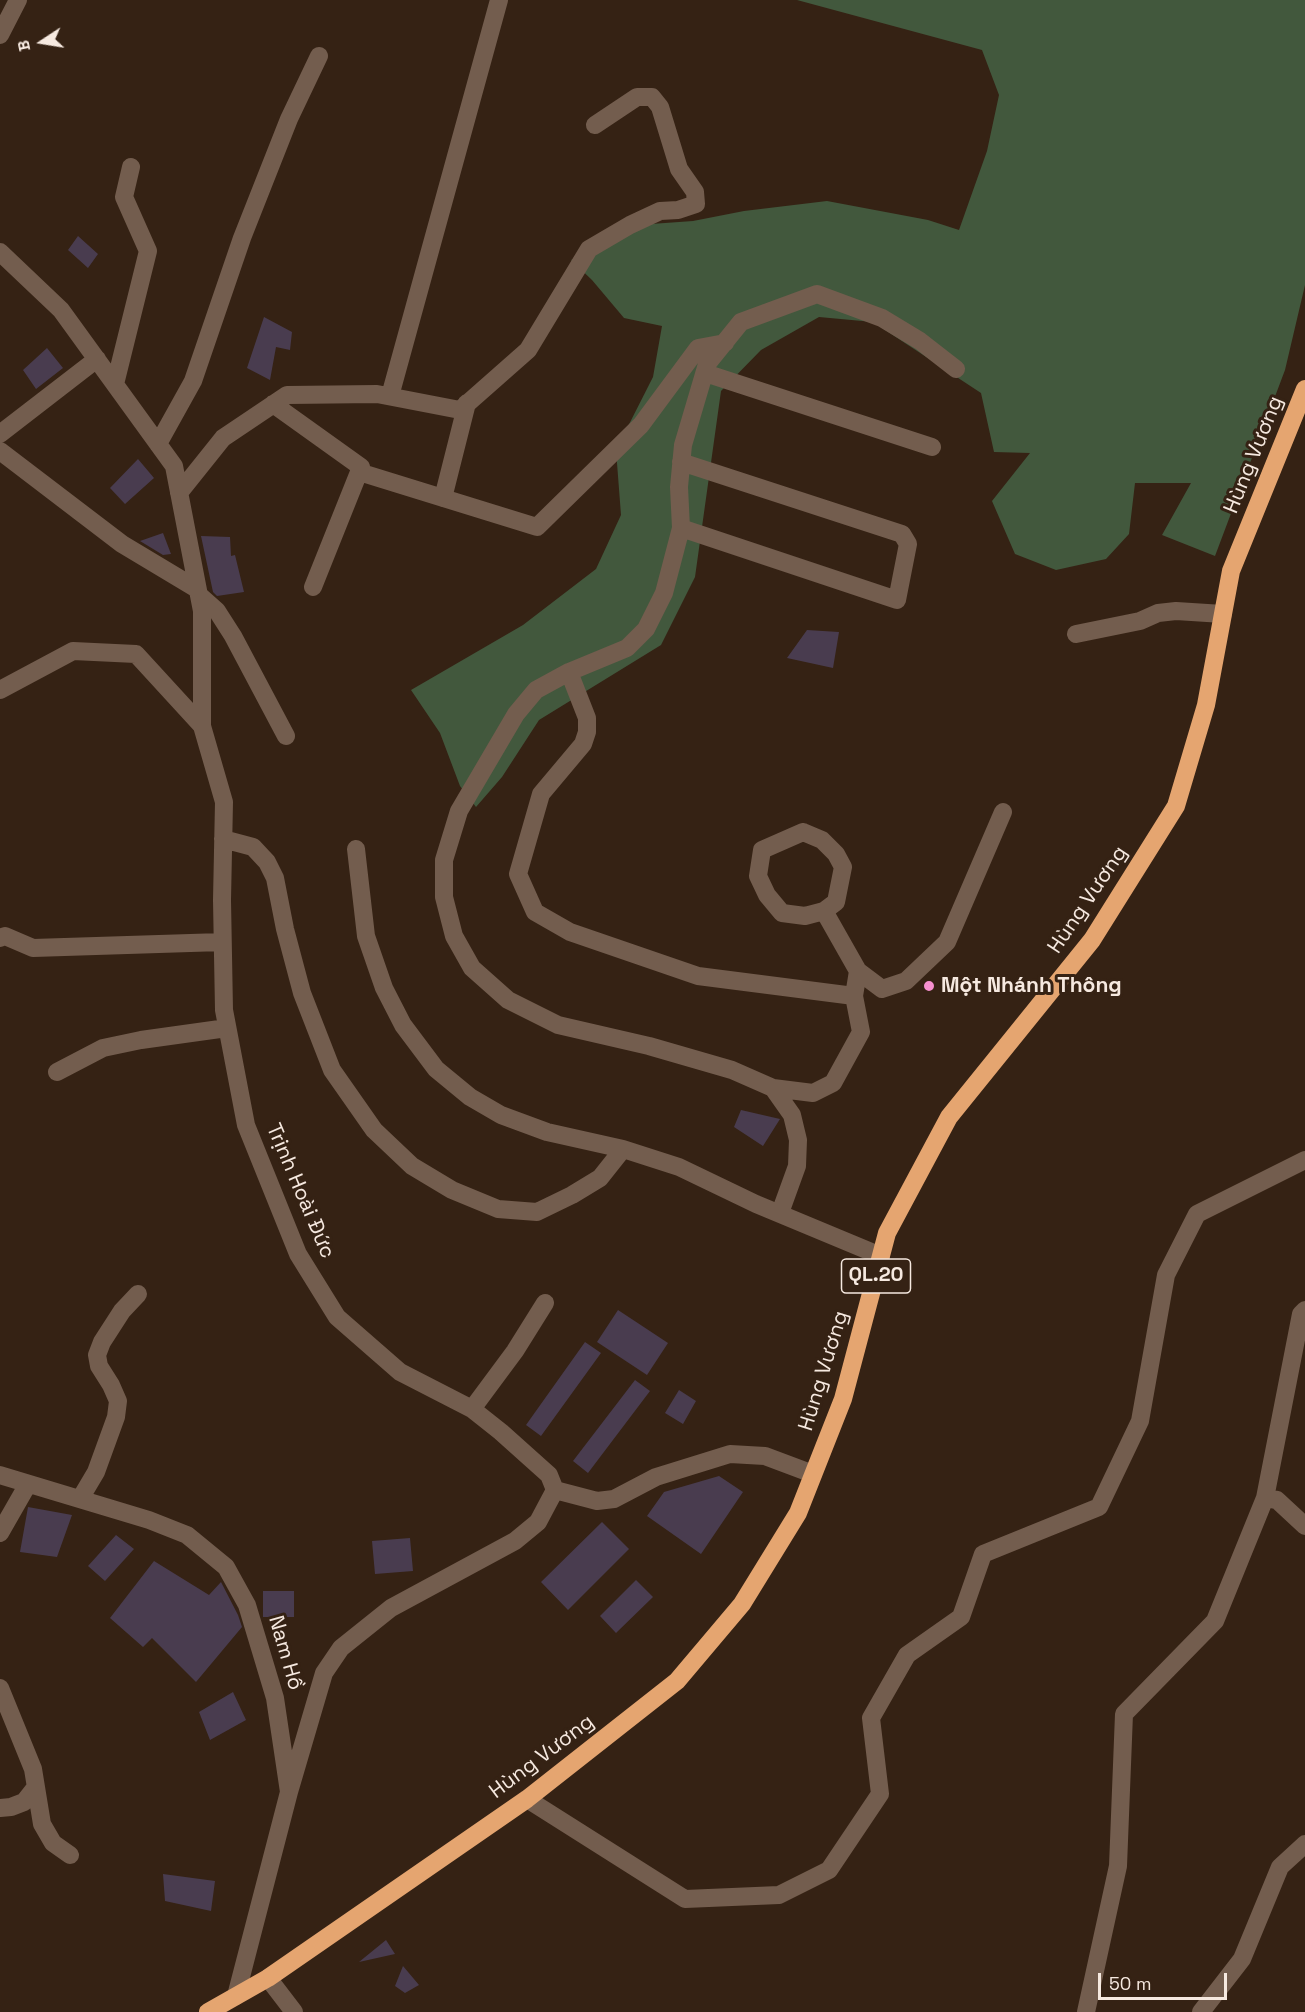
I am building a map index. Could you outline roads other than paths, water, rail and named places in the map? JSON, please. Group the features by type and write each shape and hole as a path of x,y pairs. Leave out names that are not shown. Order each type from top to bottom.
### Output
{"highway":[{"name":"Hùng Vương","path":"208,2012 268,1978 527,1799 676,1681 742,1604 798,1513 843,1399 887,1233 949,1117 1092,940 1176,807 1206,705 1231,571 1305,389"}],"street":[{"path":"0,36 18,0"},
{"path":"390,396 499,0"},
{"path":"158,444 193,381 242,237 289,119 319,56"},
{"path":"179,493 223,438 287,395 377,394 460,410 528,350 589,249 630,225 660,211 678,210 696,204 695,192 679,169 660,107 652,97 637,97 595,125"},
{"path":"115,384 148,251 124,197 131,166"},
{"path":"0,252 61,310 174,466 202,611 202,726"},
{"path":"858,971 854,996 861,1032 833,1083 813,1093 773,1088 732,1070 659,1049 558,1025 508,1000 472,968 454,936 444,897 444,860 459,811 516,714 536,690 569,672 627,648 646,628 664,592 681,528 679,487 683,445 708,363 741,322 817,294 882,318 920,341 956,369"},
{"path":"359,472 537,527 640,425 698,348 725,342"},
{"path":"0,434 97,359"},
{"path":"705,373 932,447"},
{"path":"443,498 467,403"},
{"path":"273,404 361,467 313,587"},
{"path":"0,451 122,544 198,592 217,611 233,636 286,736"},
{"path":"681,462 902,534 908,544 897,600 681,528"},
{"path":"1076,634 1140,621 1158,613 1176,611 1223,614"},
{"name":"Trịnh Hoài Đức","path":"0,690 73,651 135,654 202,726 224,802 222,942 224,1010 227,1028 246,1125 298,1254 337,1317 400,1372 472,1409 549,1475 555,1490"},
{"path":"569,672 587,718 587,732 583,744 541,794 518,874 535,912 570,932 698,976 854,996"},
{"path":"824,911 858,971 882,988 906,981 947,942 1003,812"},
{"path":"803,832 822,840 836,854 843,867 836,902 824,911 805,916 782,913 767,895 758,876 762,850 803,832"},
{"path":"223,838 253,847 267,862 275,878 285,929 302,993 332,1070 374,1131 412,1166 452,1190 498,1209 537,1212 600,1178 623,1149"},
{"path":"356,849 366,936 384,988 403,1025 436,1069 470,1097 501,1115 547,1132 623,1149 679,1167 881,1256"},
{"path":"3,937 33,948 222,942"},
{"path":"57,1072 103,1048 141,1040 227,1028"},
{"path":"773,1088 792,1115 798,1140 797,1166 780,1213"},
{"path":"527,1799 685,1899 779,1894 829,1870 880,1794 871,1719 907,1655 961,1617 982,1554 1099,1507 1140,1421 1166,1275 1197,1214 1305,1161"},
{"path":"80,1499 96,1472 116,1417 118,1401 99,1366 97,1355 102,1342 122,1311 138,1294"},
{"path":"472,1409 515,1351 545,1303"},
{"path":"1086,2012 1118,1866 1124,1714 1215,1620 1265,1498 1301,1314 1305,1310"},
{"path":"289,1792 324,1673 341,1648 391,1608 515,1541 538,1522 555,1490 597,1501 614,1499 656,1477 730,1454 765,1456 813,1474"},
{"name":"Nam Hồ","path":"0,1475 149,1520 187,1535 226,1567 247,1605 275,1698 289,1792 236,1996"},
{"path":"0,1533 28,1484"},
{"path":"1265,1498 1277,1500 1305,1526"},
{"path":"0,1688 33,1769 42,1824 53,1843 70,1855"},
{"path":"0,1808 11,1808 24,1802 35,1788"},
{"path":"1201,2012 1242,1959 1280,1867 1305,1844"},
{"path":"268,1978 294,2012"}],"place":[{"name":"Một Nhánh Thông","path":"929,986"}]}
